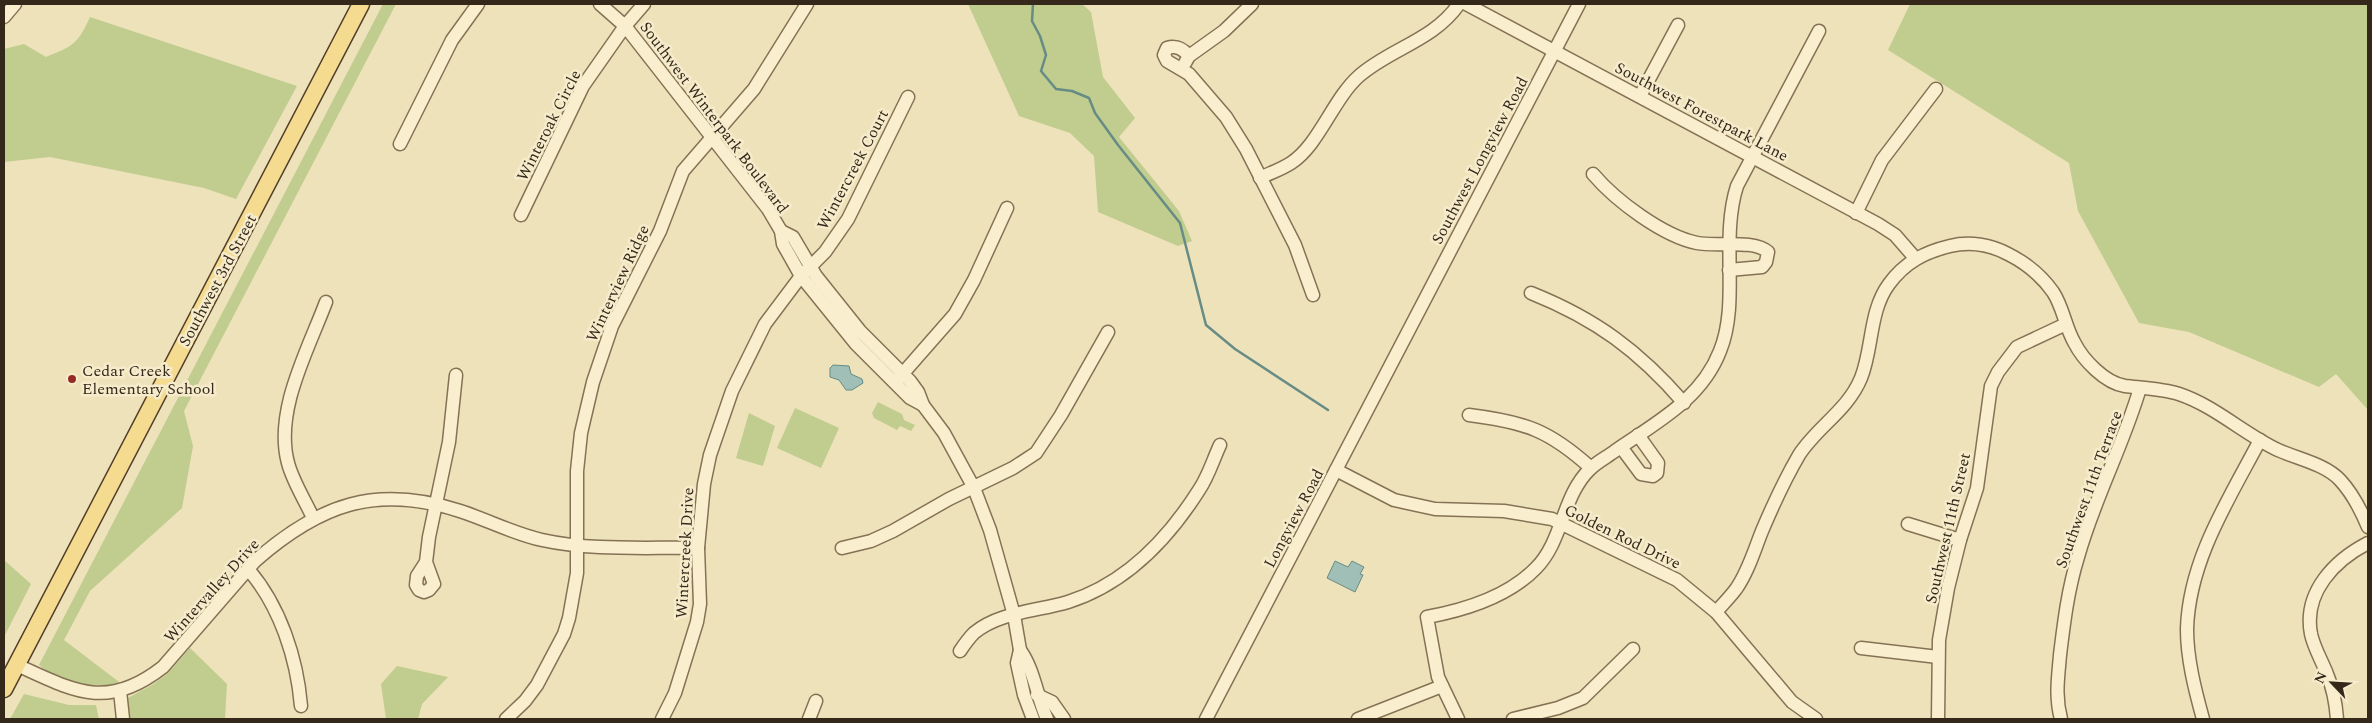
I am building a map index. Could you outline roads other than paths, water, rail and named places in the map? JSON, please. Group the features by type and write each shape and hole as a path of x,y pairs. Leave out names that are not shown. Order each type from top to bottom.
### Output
{"main road":[{"name":"Southwest 3rd Street","path":"4,689 362,4"}],"street":[{"path":"4,17 15,4"},
{"path":"400,144 452,40 478,4"},
{"name":"Southwest Winterpark Boulevard","path":"600,4 625,26 768,209 781,231 783,244 801,276 856,344 918,392 922,405 944,433 974,488 990,530 1014,615 1020,650 1017,663 1024,695 1033,719"},
{"name":"Winteroak Circle","path":"522,215 582,86 625,26 644,4"},
{"name":"Winterview Ridge","path":"506,719 538,685 564,634 576,588 577,471 581,433 599,360 612,326 660,230 678,180 690,161 754,89 807,4"},
{"path":"1252,4 1224,30 1189,56 1184,66 1226,117 1246,149 1296,245 1313,295"},
{"path":"1260,178 1292,163 1311,142 1342,95 1358,76 1429,34 1466,4"},
{"name":"Southwest Forestpark Lane","path":"1466,4 1856,212 1895,235 1915,258"},
{"name":"Southwest Longview Road","path":"1408,331 1578,4"},
{"path":"1640,96 1678,25"},
{"path":"1458,719 1438,678 1427,617 1458,611 1476,604 1514,585 1536,568 1550,548 1575,488 1591,468 1684,403 1703,382 1721,350 1728,313 1729,245 1733,199 1742,176 1819,31"},
{"path":"1189,56 1184,50 1174,46 1167,48 1164,55 1167,61 1189,74"},
{"path":"1856,212 1882,160 1936,88"},
{"name":"Wintercreek Court","path":"801,276 825,252 848,219 908,97"},
{"path":"1593,174 1623,204 1683,238 1696,243 1757,246 1768,252 1766,262 1762,267 1728,270"},
{"path":"898,378 955,314 974,280 1007,208"},
{"name":"Southwest Winterpark Boulevard","path":"781,231 793,237 810,266 898,378"},
{"path":"1716,612 1736,589 1744,575 1769,515 1800,453 1815,434 1843,406 1860,380 1881,300 1887,286 1897,273 1915,258 1933,250 1957,244 1979,244 2000,250 2024,262 2041,277 2054,294 2074,342 2086,359 2101,374 2119,385 2178,394 2214,410 2260,440 2310,462 2339,478 2359,505 2368,527"},
{"name":"Wintercreek Drive","path":"662,719 675,693 689,655 700,604 698,548 704,484 710,455 732,391 765,324 801,276"},
{"path":"1531,293 1577,313 1622,341 1652,367 1684,403"},
{"path":"313,518 288,463 285,425 290,397 326,302"},
{"name":"Southwest 11th Street","path":"1938,719 1938,657 1948,588 1960,540 1977,488 1990,394 1998,372 2017,347 2066,324"},
{"name":"Longview Road","path":"1206,719 1408,331"},
{"path":"842,548 870,541 893,531 950,499 1013,468 1036,453 1061,415 1108,332"},
{"path":"426,562 429,537 449,442 456,375"},
{"name":"Southwest 11th Terrace","path":"2061,719 2056,701 2064,616 2078,556 2099,497 2129,427 2140,388"},
{"path":"1470,415 1508,420 1540,430 1572,451 1591,468"},
{"path":"1621,447 1641,474 1653,476 1657,473 1658,463 1638,435"},
{"path":"2202,719 2191,674 2187,628 2192,587 2203,550 2260,440"},
{"path":"960,650 974,633 993,622 1068,602 1101,589 1150,552 1200,489 1220,445"},
{"name":"Golden Rod Drive","path":"1336,470 1394,500 1435,509 1504,511 1552,520 1677,580 1716,612 1792,702 1816,719"},
{"name":"Wintervalley Drive","path":"17,665 63,686 79,691 97,693 120,691 144,681 163,667 248,569 291,531 313,518 356,502 406,499 436,504 530,537 577,545 698,548"},
{"path":"1908,524 1960,540"},
{"path":"2337,719 2328,676 2311,634 2311,612 2317,590 2331,568 2353,550 2368,542"},
{"path":"248,569 266,592 294,659 299,680 301,706"},
{"path":"1861,648 1938,657"},
{"path":"1513,719 1558,708 1583,698 1633,649"},
{"name":"Southwest Winterpark Boulevard","path":"1020,650 1027,660 1037,695 1047,719"},
{"path":"1358,719 1442,686"},
{"path":"120,691 123,719"},
{"path":"1037,695 1052,702 1064,719"},
{"path":"808,719 816,701"}],"water":[{"path":"833,365 849,366 851,374 862,379 863,383 852,390 846,390 839,380 830,377 830,368"},
{"path":"1335,561 1348,567 1352,561 1364,567 1360,574 1363,575 1355,592 1327,578"}],"waterway":[{"path":"1033,4 1032,21 1040,36 1046,55 1041,71 1056,89 1072,91 1089,98 1095,113 1118,145 1180,223 1206,325 1235,349 1328,410"}],"place":[{"name":"Cedar Creek Elementary School","path":"72,379"}]}
